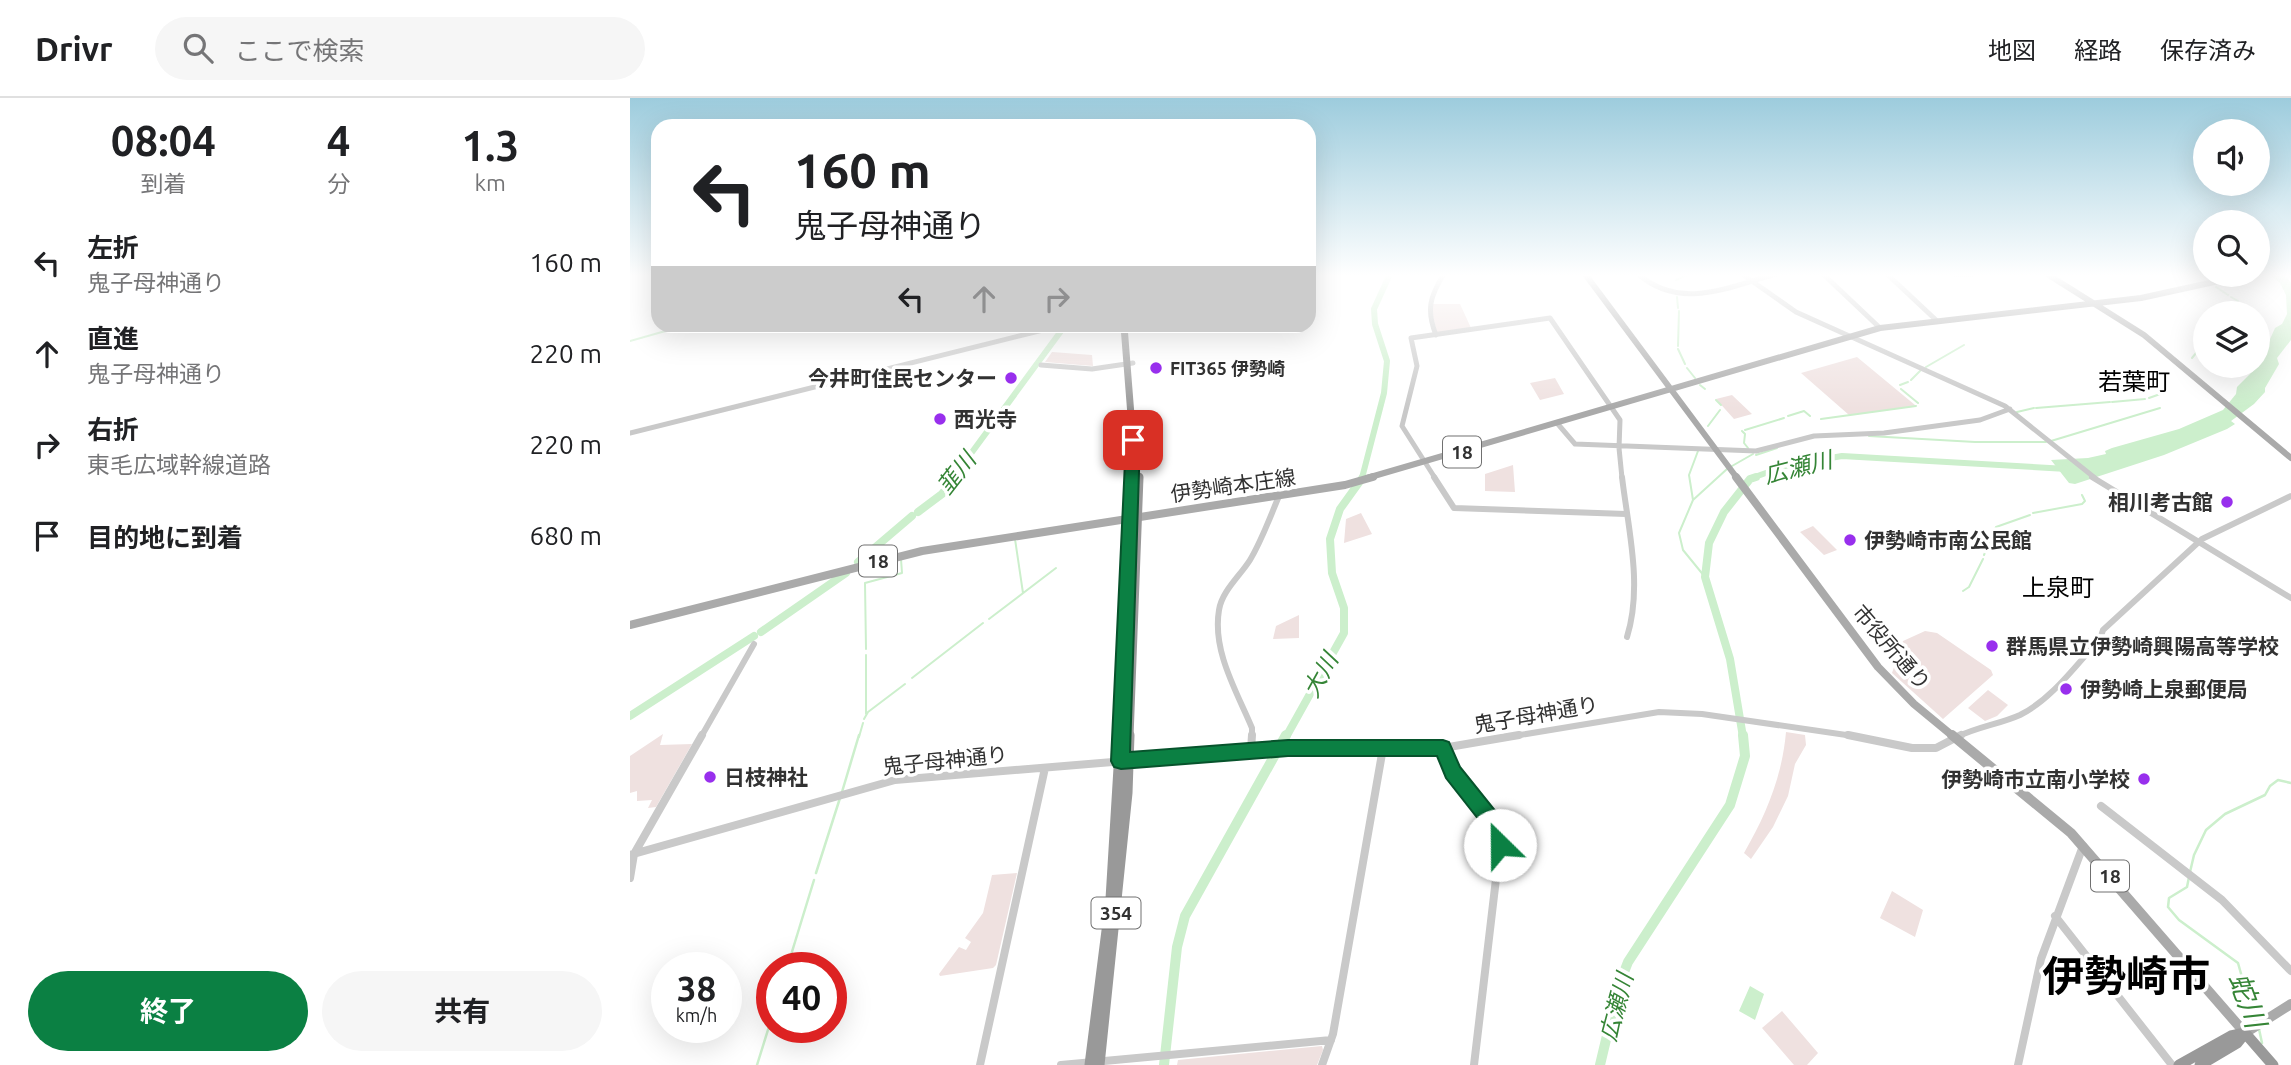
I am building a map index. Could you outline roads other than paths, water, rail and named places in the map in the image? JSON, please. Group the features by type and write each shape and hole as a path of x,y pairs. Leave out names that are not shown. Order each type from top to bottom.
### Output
{"highway":[{"name":"354","path":"1095,1063 1124,761 1134,518 1133,415 1128,333"},
{"path":"2253,1028 2265,1057"},
{"path":"2179,1065 2231,1035 2253,1028"},
{"path":"2200,1065 2238,1043 2253,1028"}],"main road":[{"name":"市役所通り","path":"1619,319 1878,667 1906,697 2043,808 2083,845 2253,1028"},
{"name":"伊勢崎本庄線","path":"630,625 922,551 1356,483 1880,328 1945,319"},
{"path":"2119,319 2144,335 2291,458"},
{"path":"2253,1028 2291,1004"}],"street":[{"path":"1428,319 1436,335"},
{"path":"1542,319 1411,338 1417,366 1402,426 1453,507 1458,509 1626,514"},
{"path":"1551,319 1620,420 1619,446 1636,597 1633,620 1627,637"},
{"path":"1811,319 2010,410 2099,482 2291,598"},
{"path":"1871,319 1880,328"},
{"path":"630,433 1031,333"},
{"path":"1041,365 1095,369 1131,363"},
{"path":"1557,424 1575,444 1756,451 1814,436 1884,433 1972,421 2010,410"},
{"path":"1251,750 1252,728 1224,662 1218,630 1219,609 1223,596 1251,558 1279,496"},
{"path":"1956,739 2019,715 2034,706 2066,677 2099,639 2103,630 2200,541 2291,496"},
{"path":"630,878 632,855 754,644"},
{"name":"鬼子母神通り","path":"632,855 895,780 1251,750 1443,748 1659,712 1708,715 1917,748 1941,747 1956,739"},
{"path":"1322,1065 1331,1040 1383,748"},
{"path":"1443,748 1452,772 1494,824 1500,845 1474,1065"},
{"path":"980,1065 1045,768"},
{"path":"2101,806 2231,908 2291,971"},
{"path":"2018,1065 2041,959 2083,845"},
{"path":"2055,916 2172,1065"},
{"path":"1061,1065 1331,1040"}],"waterway":[{"name":"大川","path":"1362,478 1384,393 1387,361 1375,319"},
{"path":"1678,346 1679,319"},
{"path":"630,341 658,333"},
{"name":"韮川","path":"953,478 1060,333"},
{"path":"1926,367 1964,345"},
{"path":"1678,349 1685,364"},
{"path":"1687,368 1695,378"},
{"path":"1911,380 1920,371"},
{"path":"1900,385 1908,382"},
{"path":"1700,385 1705,389"},
{"path":"1901,389 1918,403"},
{"path":"2149,398 2163,393 2166,389"},
{"path":"2112,402 2145,399"},
{"path":"1716,400 1721,405"},
{"path":"2036,408 2110,402"},
{"path":"1821,419 1916,406"},
{"path":"2017,412 2034,408"},
{"path":"2051,441 2160,408"},
{"path":"1708,426 1720,410"},
{"path":"1788,416 1804,411 1810,416"},
{"path":"1745,430 1784,418"},
{"path":"1742,431 1745,434 1744,443 1748,448"},
{"path":"1869,436 1975,442 2046,442"},
{"path":"1756,455 1777,448"},
{"path":"1693,500 1689,475 1698,451"},
{"path":"1732,466 1753,454"},
{"name":"広瀬川","path":"1752,478 1785,466 1842,456 2067,469"},
{"path":"1693,500 1727,469"},
{"name":"韮川","path":"918,512 942,494 955,477"},
{"name":"大川","path":"1286,737 1344,633 1344,608 1332,573 1330,539 1340,509 1363,477"},
{"name":"広瀬川","path":"1743,737 1730,659 1705,577 1709,543 1724,512 1750,479 1756,477"},
{"path":"2033,513 2082,504 2085,501 2082,495"},
{"path":"1693,500 1679,533 1683,550 1705,577"},
{"path":"1984,555 1996,527 2030,515"},
{"name":"韮川","path":"858,562 912,516"},
{"path":"1015,539 1023,593"},
{"path":"866,649 865,583 902,573 901,559"},
{"path":"1963,591 1969,587 1983,559"},
{"path":"989,619 1056,568"},
{"name":"韮川","path":"761,632 846,573"},
{"path":"912,678 983,623"},
{"name":"韮川","path":"630,716 754,636"},
{"path":"866,655 866,714"},
{"path":"864,719 868,712 905,684"},
{"path":"859,737 863,723"},
{"path":"842,792 859,735"},
{"name":"大川","path":"1164,1065 1177,947 1185,916 1286,735"},
{"name":"広瀬川","path":"1600,1065 1619,985 1628,962 1730,805 1745,756 1743,735"},
{"name":"蛇川","path":"2190,872 2194,855 2206,830 2225,814 2265,795 2270,786 2278,780 2291,783"},
{"path":"816,873 840,798"},
{"name":"蛇川","path":"2189,877 2187,887 2169,898 2168,907 2179,920 2238,963 2254,1020"},
{"path":"792,952 814,880"},
{"name":"蛇川","path":"2259,1029 2262,1043"},
{"path":"757,1065 764,1043"}],"place":[{"name":"FIT365 伊勢崎","path":"1156,368"},
{"name":"今井町住民センター","path":"1011,378"},
{"name":"西光寺","path":"940,419"},
{"name":"相川考古館","path":"2227,502"},
{"name":"伊勢崎市南公民館","path":"1850,540"},
{"name":"群馬県立伊勢崎興陽高等学校","path":"1992,646"},
{"name":"伊勢崎上泉郵便局","path":"2066,689"},
{"name":"日枝神社","path":"710,777"},
{"name":"伊勢崎市立南小学校","path":"2144,779"}],"district":[{"name":"若葉町","path":"2134,381"},
{"name":"上泉町","path":"2058,587"},
{"name":"伊勢崎市","path":"2126,975"}]}
